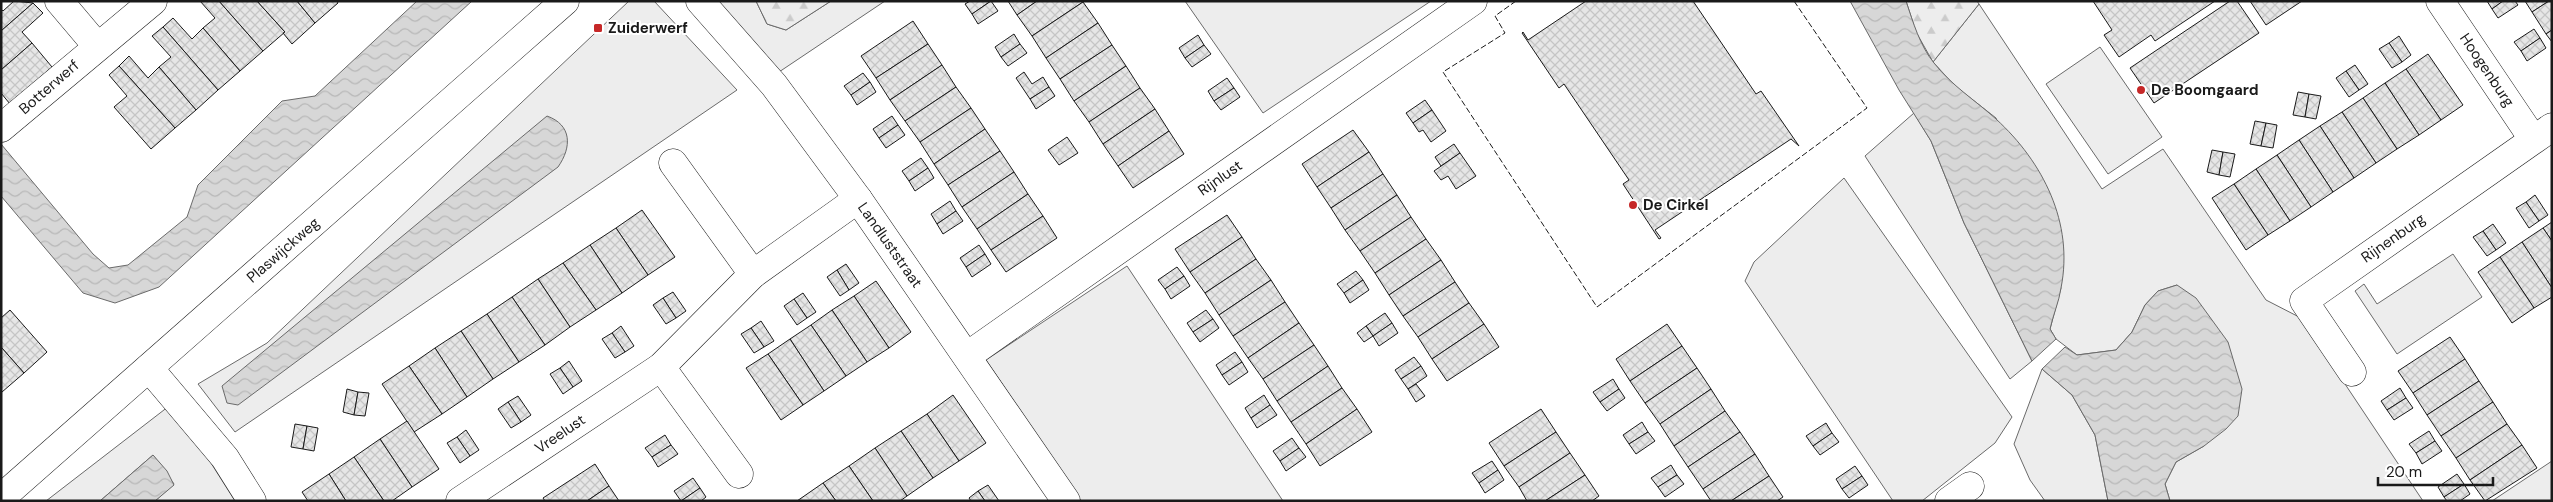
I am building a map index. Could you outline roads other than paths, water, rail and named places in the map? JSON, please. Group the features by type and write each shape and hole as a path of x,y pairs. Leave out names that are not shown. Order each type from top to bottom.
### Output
{"street":[{"path":"59,1 97,46"},
{"name":"Botterwerf","path":"1,128 153,1"},
{"name":"Plaswijckweg","path":"1,498 565,1"},
{"name":"Landluststraat","path":"700,1 774,85 858,199 1066,501"},
{"name":"Rijnlust","path":"967,356 1474,1"},
{"name":"Hoogenburg","path":"2440,1 2543,133"},
{"name":"Rijnenburg","path":"2352,372 2304,301 2543,133"},
{"path":"673,163 753,274"},
{"name":"Vreelust","path":"460,501 661,367 753,274 858,199"},
{"path":"661,367 739,474"},
{"path":"149,368 225,458 252,501"}],"water":[{"path":"417,1 472,1 159,287 115,303 83,293 1,196 1,144 93,254 109,268 128,265 187,217 198,185 282,101 315,96"},
{"path":"1850,1 1906,1 1921,41 1934,63 1948,79 1996,119 2013,136 2041,174 2059,217 2063,240 2064,264 2060,293 2050,329 2056,339 2032,361 1964,223 1931,141 1899,90"},
{"path":"547,116 561,125 567,137 566,152 558,167 238,405 227,403 222,386"},
{"path":"2177,285 2196,298 2228,342 2242,389 2238,416 2226,429 2204,446 2176,462 2165,484 2170,501 2108,501 2095,435 2072,395 2042,369 2065,347 2077,355 2116,350 2132,332 2145,305 2158,291"},
{"path":"153,455 167,471 174,485 155,501 100,501"}],"place":[{"name":"Zuiderwerf","path":"598,28"},
{"name":"De Boomgaard","path":"2141,90"},
{"name":"De Cirkel","path":"1633,205"}]}
